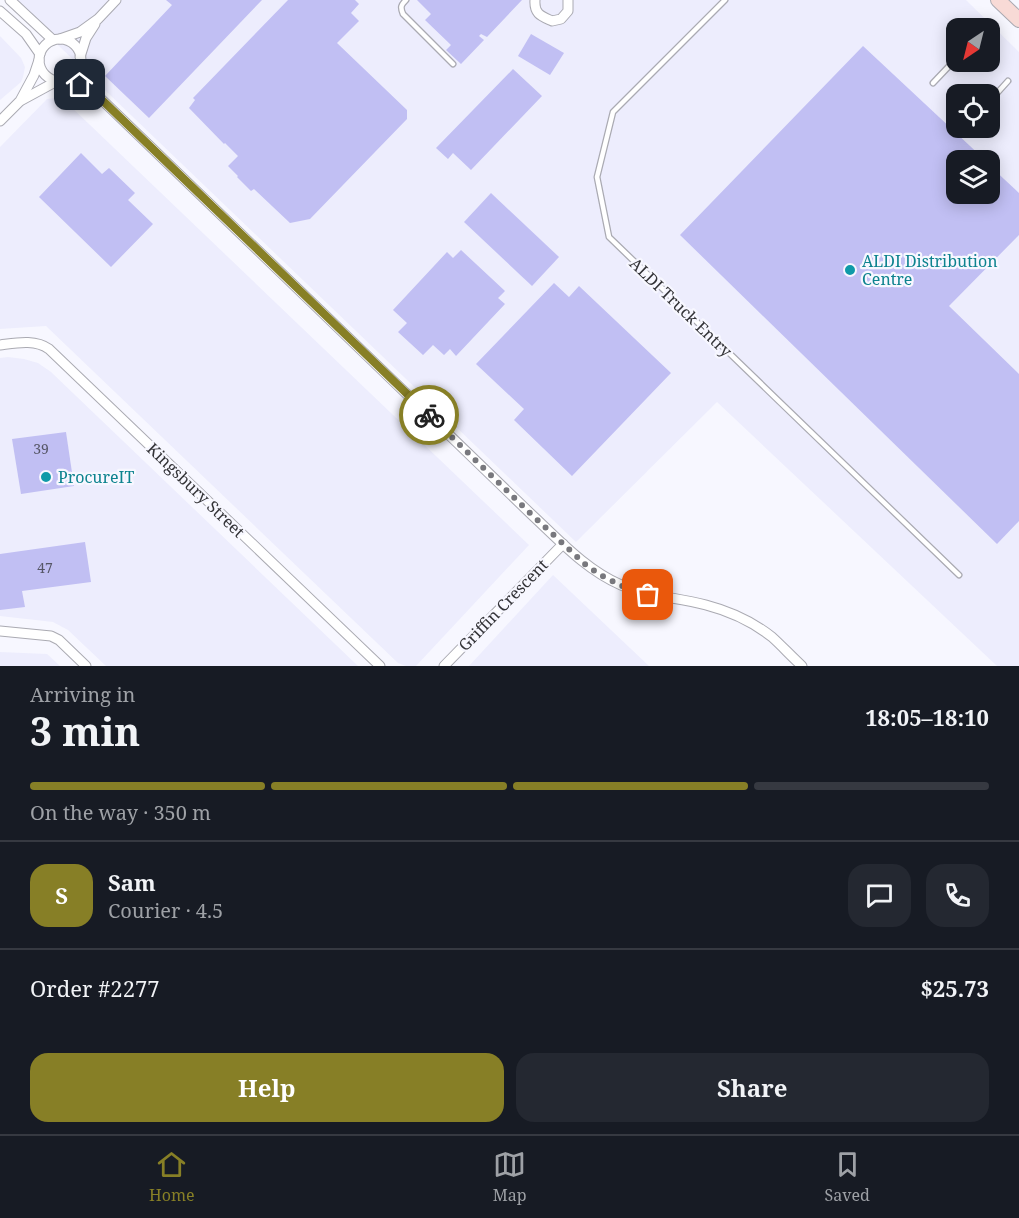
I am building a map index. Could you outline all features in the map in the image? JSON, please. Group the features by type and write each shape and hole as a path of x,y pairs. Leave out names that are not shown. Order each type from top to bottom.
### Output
{"street":[{"path":"10,0 56,40 71,42 79,51 86,77 100,98"},
{"path":"0,121 20,101 34,75 42,48 56,40 80,32 98,19 116,0"},
{"path":"535,0 540,16 552,21 561,19 568,11 568,0"},
{"path":"998,0 1019,21"},
{"path":"0,11 26,34 39,57 43,73 59,81 80,85 100,98 587,566 622,586 648,595 706,605 741,618 771,637 802,666"},
{"path":"20,101 73,75 78,70 86,38 98,19"},
{"name":"Kingsbury Street","path":"0,345 40,343 54,353 380,666"},
{"name":"Griffin Crescent","path":"444,666 563,544"},
{"path":"0,631 51,636 59,640 86,666"}],"lane":[{"path":"406,0 401,5 403,14 453,64"},
{"name":"ALDI Truck Entry","path":"725,0 613,112 597,177 609,237 959,575"},
{"path":"933,83 946,69"},
{"path":"1000,90 1008,81"}],"shaded area":[{"path":"11,0 966,0 984,18 946,18 946,72 1000,72 1000,33 1019,52 1019,666 997,666 717,402 576,542"},
{"path":"0,36 21,58 25,67 21,82 0,100"},
{"path":"55,98 66,102 529,545 416,666 398,663 46,326 0,329 0,147 47,99"},
{"path":"8,357 38,363 51,372 358,666 106,666 68,630 53,622 0,616 0,358"},
{"path":"553,575 649,666 469,666"},
{"path":"0,652 47,654 60,666 0,666"}],"building":[{"path":"166,0 262,0 149,118 105,76 172,5"},
{"path":"288,0 355,0 359,4 351,13 359,21 337,43 407,110 407,119 310,219 290,223 254,189 251,191 237,177 228,166 238,156 189,108 195,100 193,98"},
{"path":"417,0 522,0 487,37 481,34 479,36 484,40 461,64 446,50 451,45 425,20 431,14"},
{"path":"531,34 564,53 550,75 518,56"},
{"name":"ALDI Distribution Centre","path":"863,46 946,124 946,138 961,138 974,150 946,150 946,204 1000,204 1000,175 1019,193 1019,235 949,306 1019,374 1019,521 997,544 680,235"},
{"path":"513,69 542,96 471,170 453,153 448,159 436,148"},
{"path":"81,153 102,174 109,168 135,193 128,200 153,224 111,267 39,197"},
{"path":"491,193 559,257 532,286 464,222"},
{"path":"461,250 505,291 498,298 505,304 456,356 450,349 444,355 433,345 423,355 398,332 407,323 393,310 447,252 453,258"},
{"path":"554,283 569,297 579,286 671,373 572,476 514,420 524,409 476,364"},
{"path":"66,432 74,486 21,494 12,439"},
{"path":"85,542 91,582 22,591 25,607 0,610 0,554"}],"way so far":[{"path":"429,415 587,566 622,586 648,595"}],"place":[{"name":"ALDI Distribution Centre","path":"850,270"},
{"name":"ProcureIT","path":"46,477"}],"route":[{"path":"80,85 100,98 429,415"}]}
